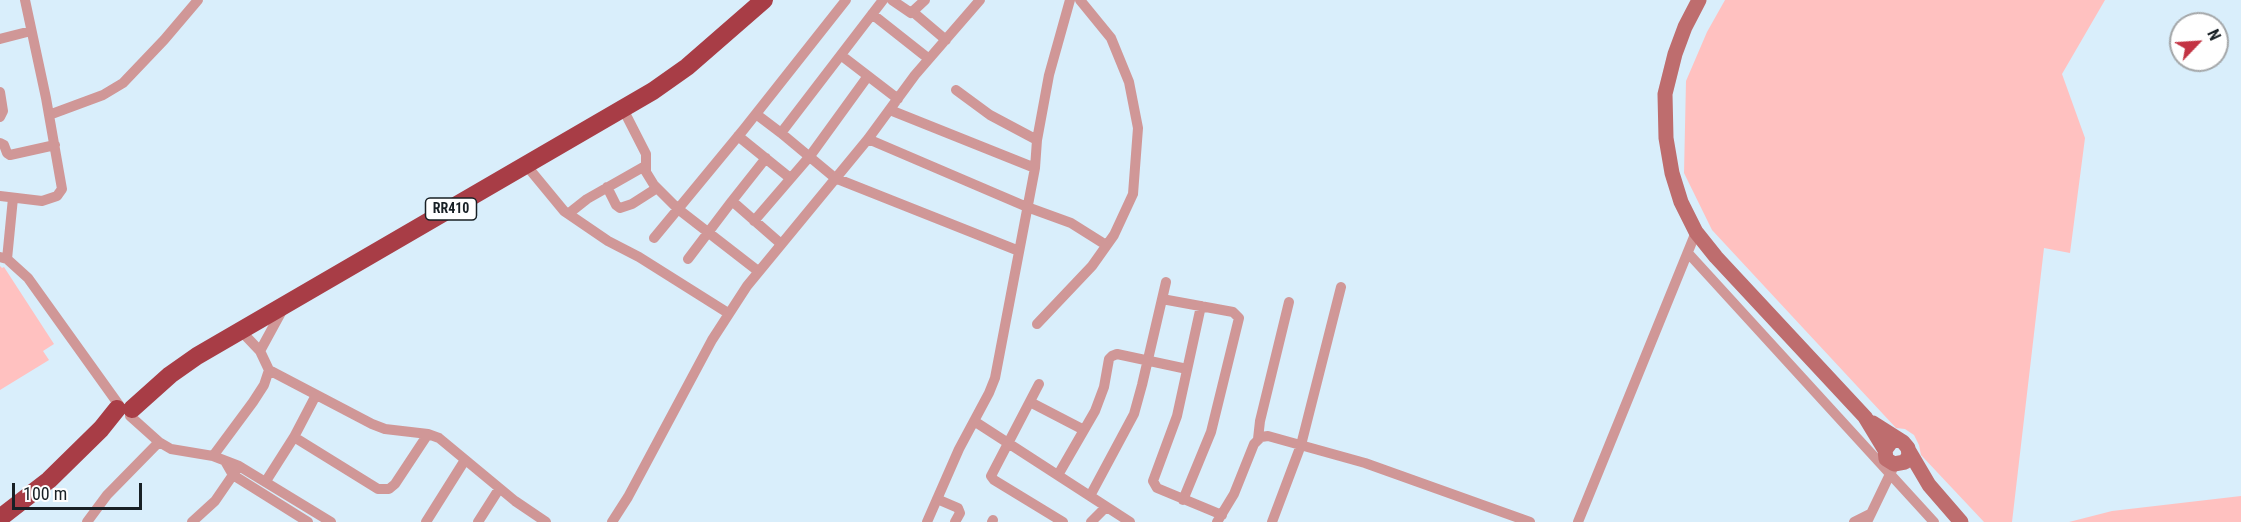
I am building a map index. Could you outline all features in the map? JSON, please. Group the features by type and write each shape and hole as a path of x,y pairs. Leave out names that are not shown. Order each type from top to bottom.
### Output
{"highway":[{"name":"RR410","path":"10,522 55,487 107,434 125,410 163,369 192,349 660,78 751,0"},
{"name":"RR410","path":"0,518 49,480 101,429 177,370 623,109 687,67 764,0"}],"main road":[{"path":"1699,0 1685,27 1675,54 1664,111 1666,138 1675,186 1696,232 1716,257 1865,417 1904,446 1929,485 1961,522"},
{"path":"1865,417 1885,450 1886,459 1895,468 1929,485"},
{"path":"1885,450 1892,441 1904,446"},
{"path":"1895,468 1907,459 1904,446"}],"street":[{"path":"0,196 42,201 60,194 62,183 24,0"},
{"path":"49,115 103,95 123,83 198,0"},
{"path":"654,238 846,0"},
{"path":"781,134 883,0"},
{"path":"892,0 907,12 913,12 946,40"},
{"path":"913,12 925,0"},
{"path":"612,522 628,497 648,456 728,313 780,243 836,178 929,59 980,0"},
{"path":"927,522 995,378 1035,168 1037,140 1049,75 1070,0"},
{"path":"1037,324 1072,288 1114,235 1133,194 1138,128 1134,103 1119,54 1111,38 1080,0"},
{"path":"872,14 929,59"},
{"path":"0,39 31,31"},
{"path":"842,56 898,99"},
{"path":"754,221 810,156 868,76"},
{"path":"956,90 990,115 1037,140"},
{"path":"0,92 3,111 0,117"},
{"path":"623,109 644,148 646,172 657,188 678,209 758,271"},
{"path":"890,110 1035,168"},
{"path":"756,114 836,178 1019,251"},
{"path":"738,136 790,178"},
{"path":"868,139 1027,207 1071,223 1106,245"},
{"path":"0,143 4,145 9,155 55,145"},
{"path":"688,259 766,158"},
{"path":"526,165 568,214 608,241 639,257 728,313"},
{"path":"568,214 607,187 645,166"},
{"path":"607,187 616,205 620,208 632,204 657,188"},
{"path":"13,198 4,258 28,278 125,410 159,442 177,452 213,456 225,461 308,522"},
{"path":"732,201 780,243"},
{"path":"1578,522 1696,232"},
{"path":"1688,253 1895,468 1934,522"},
{"path":"1090,496 1134,414 1166,282"},
{"path":"1272,522 1301,445 1341,287"},
{"path":"1162,299 1235,312 1239,321 1211,432 1183,500"},
{"path":"1201,306 1177,416 1153,481 1157,488 1220,519 1234,494 1258,439 1260,421 1289,302"},
{"path":"260,351 284,306"},
{"path":"241,331 260,351 269,370 385,429 428,434 439,438 499,489 546,522"},
{"path":"1058,475 1100,399 1110,357 1117,354 1186,369"},
{"path":"213,456 253,402 264,385 269,370"},
{"path":"1039,384 992,473 992,478 1064,522"},
{"path":"266,481 294,437 316,395"},
{"path":"1030,402 1084,430"},
{"path":"974,421 1130,522"},
{"path":"294,437 378,489 386,490 401,476 428,434"},
{"path":"1258,439 1268,436 1365,463 1530,522"},
{"path":"87,522 107,495 159,442"},
{"path":"426,522 465,460"},
{"path":"1854,522 1869,518 1895,468"},
{"path":"236,471 266,481 331,522"},
{"path":"192,522 215,501 236,471"},
{"path":"478,522 499,489"},
{"path":"937,499 958,508 960,513 955,522"},
{"path":"1091,522 1106,507"}],"shaded area":[{"path":"1725,0 2105,0 2062,74 2085,138 2070,253 2044,248 2012,522 1984,522 1921,455 1914,435 1905,429 1896,428 1712,230 1684,173 1686,81 1707,32"},
{"path":"0,266 4,267 54,344 43,351 49,360 0,390"},
{"path":"2241,496 2241,522 2069,522 2112,511"}]}
